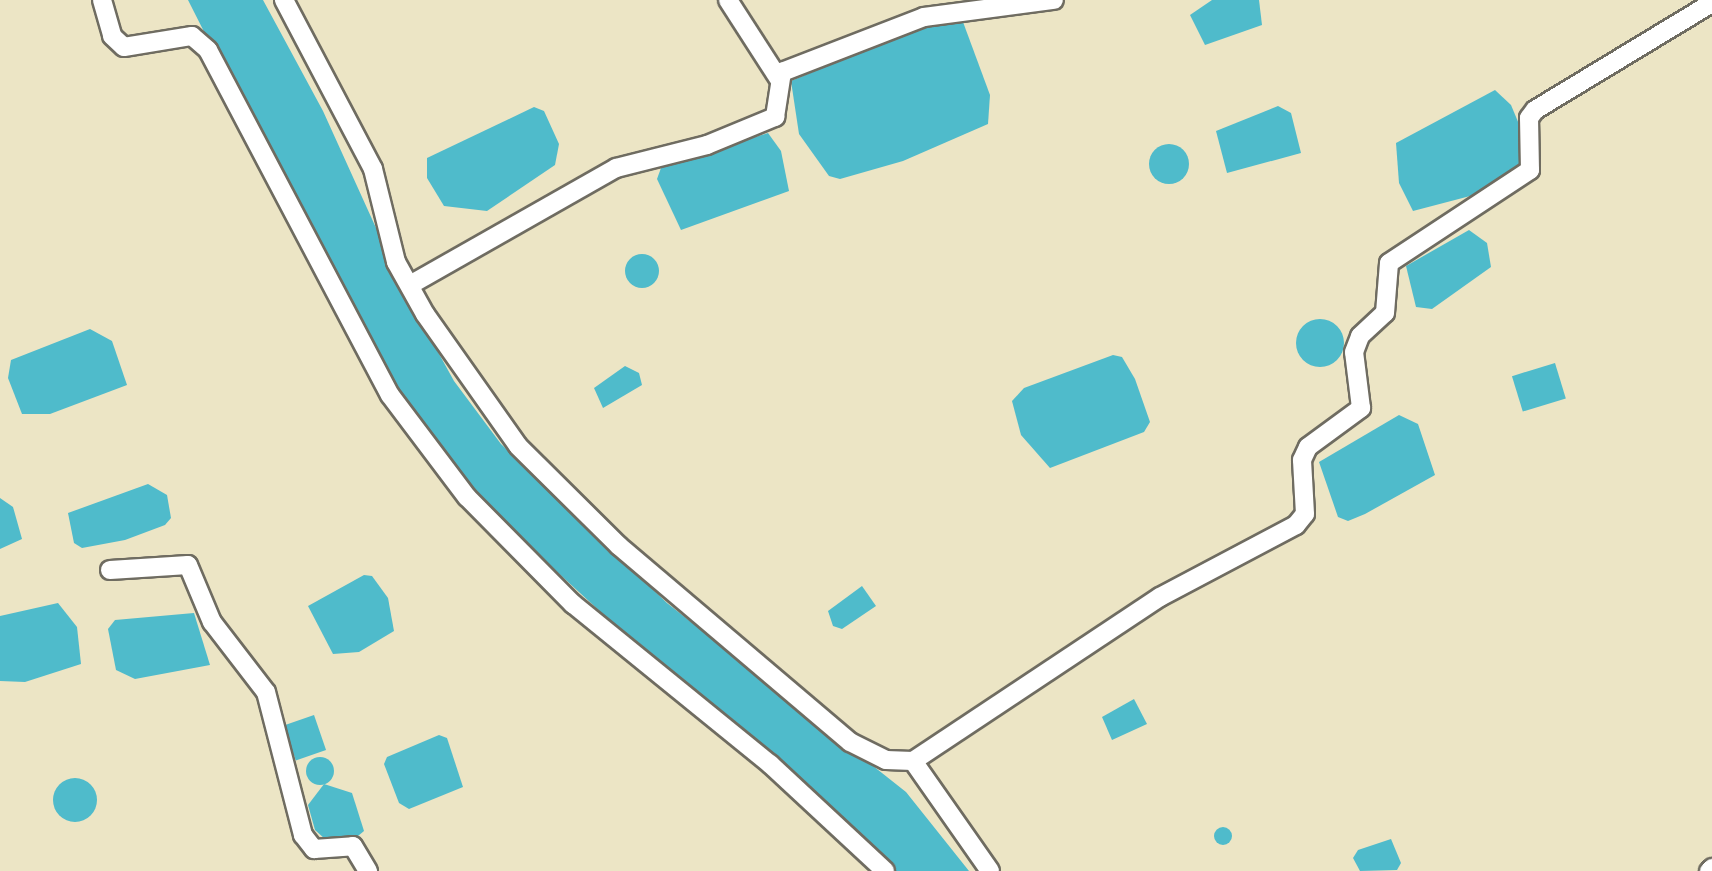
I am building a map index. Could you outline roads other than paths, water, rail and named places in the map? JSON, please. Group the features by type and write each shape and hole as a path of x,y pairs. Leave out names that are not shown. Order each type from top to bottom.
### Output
{"street":[{"path":"102,0 112,36 124,47 192,36 208,50 390,395 467,496 573,604 770,764 886,871"},
{"path":"284,0 362,142 396,262 489,410 610,538 850,742 886,760 913,761 1160,597 1296,525 1305,514 1302,460 1308,447 1361,408 1354,352 1360,336 1385,313 1389,263 1530,170 1529,118 1535,110 1712,3"},
{"path":"729,0 779,79"},
{"path":"410,285 616,168 707,145 775,117 782,72 924,17 1054,0"},
{"path":"110,570 188,565 212,622 266,692 303,835 314,849 353,846 368,871"},
{"path":"913,761 990,871"}],"water":[{"path":"188,0 263,0 323,111 406,294 454,381 501,444 667,603 906,792 969,871 882,871 454,477 364,348"},
{"path":"1212,0 1259,0 1262,25 1205,45 1190,15"},
{"path":"963,22 990,95 988,124 903,161 840,179 829,176 799,134 791,81 928,24"},
{"path":"1495,90 1511,105 1524,136 1526,164 1474,195 1413,211 1399,183 1396,143"},
{"path":"1278,106 1291,113 1301,153 1227,173 1216,131"},
{"path":"534,107 544,111 559,144 555,165 487,211 444,206 427,178 427,158"},
{"path":"768,133 781,151 789,191 681,230 657,179 661,168"},
{"path":"1169,144 1183,150 1189,164 1183,178 1169,184 1155,178 1149,164 1155,150"},
{"path":"1469,230 1487,243 1491,267 1432,309 1416,307 1406,266"},
{"path":"642,254 654,259 659,271 654,283 642,288 630,283 625,271 630,259"},
{"path":"1320,319 1337,326 1344,343 1337,360 1320,367 1303,360 1296,343 1303,326"},
{"path":"90,329 112,341 127,385 50,414 22,414 8,378 11,360"},
{"path":"1113,355 1122,357 1135,379 1150,422 1144,432 1050,468 1021,435 1012,401 1024,388"},
{"path":"1555,363 1566,398 1523,412 1512,376"},
{"path":"625,366 639,373 642,385 603,408 594,388"},
{"path":"1399,415 1418,424 1435,475 1365,514 1348,521 1338,517 1319,462"},
{"path":"148,484 167,495 171,518 165,525 125,540 82,548 74,543 68,513"},
{"path":"0,498 13,507 22,539 0,549"},
{"path":"364,575 372,576 388,598 394,631 359,652 333,654 308,606"},
{"path":"862,586 876,606 842,629 833,626 828,611"},
{"path":"58,603 77,627 81,664 25,682 0,681 0,616"},
{"path":"194,613 210,665 135,679 116,670 108,629 115,620"},
{"path":"1134,699 1147,724 1112,740 1102,717"},
{"path":"314,715 326,750 296,760 284,725"},
{"path":"439,735 447,738 463,787 409,809 399,803 384,764 387,757"},
{"path":"320,757 330,761 334,771 330,781 320,785 310,781 306,771 310,761"},
{"path":"75,778 84,779 91,784 96,791 96,809 91,816 84,821 75,822 66,821 59,816 54,809 53,800 54,791 59,784 66,779"},
{"path":"324,784 352,793 364,831 358,836 325,839 315,830 308,805"},
{"path":"1219,827 1227,827 1232,836 1230,843 1219,845 1214,840 1214,832"},
{"path":"1391,839 1401,863 1397,870 1360,871 1353,858 1358,850"}]}
